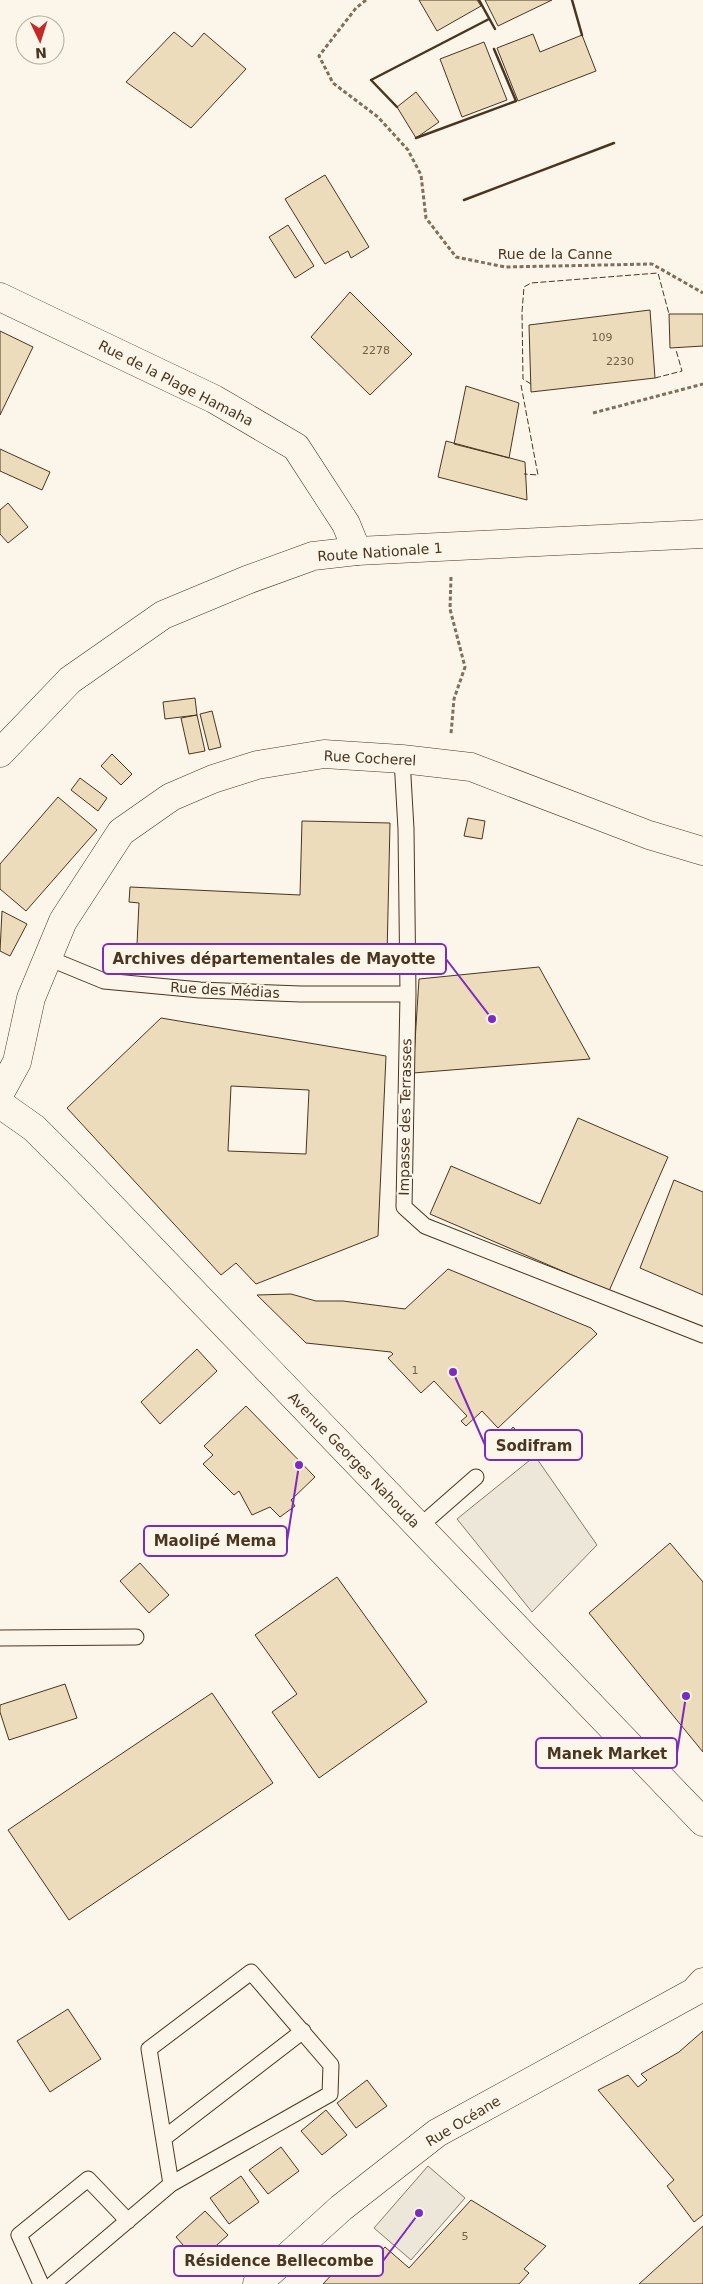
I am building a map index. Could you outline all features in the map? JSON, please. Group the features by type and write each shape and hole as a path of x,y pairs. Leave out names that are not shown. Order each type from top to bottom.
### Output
{"street":[{"name":"Rue de la Plage Hamaha","path":"0,297 214,399 296,447 346,524 357,551"},
{"name":"Route Nationale 1","path":"0,753 70,680 163,615 247,580 313,556 357,551 703,534"},
{"name":"Rue Cocherel","path":"0,1094 17,1062 31,998 63,921 121,832 172,797 213,778 257,765 324,754 402,759 471,767 649,836 703,851"},
{"name":"Avenue Georges Nahouda","path":"0,1104 34,1128 65,1159 703,1822"},
{"name":"Rue Océane","path":"257,2284 341,2208 436,2134 700,1989"}],"lane":[{"name":"Impasse des Terrasses","path":"402,759 406,829 408,994 404,1207 425,1226 703,1335"},
{"name":"Rue des Médias","path":"48,958 104,981 114,982 200,990 301,994 408,994"},
{"path":"419,1527 476,1477"},
{"path":"0,1638 136,1637"},
{"path":"53,2284 171,2184 330,2094 331,2065 251,1972 149,2050 171,2184"},
{"path":"164,2138 303,2032"},
{"path":"41,2284 19,2235 88,2179 128,2221"}],"path":[{"name":"Rue de la Canne","path":"366,0 356,8 319,56 333,83 378,117 408,150 422,175 426,218 456,257 504,268 652,264 703,292"},
{"path":"593,413 703,384"},
{"path":"445,764 454,721 454,699 465,667 450,609 453,547"}],"shaded area":[{"path":"535,1456 597,1545 532,1612 457,1519"},
{"path":"428,2166 465,2198 411,2260 374,2228"}],"building":[{"path":"419,0 477,0 481,6 437,31"},
{"path":"485,0 552,0 498,26"},
{"path":"174,32 192,47 204,33 246,69 191,128 126,82"},
{"path":"533,34 540,52 582,35 596,71 518,101 497,48"},
{"path":"484,42 507,100 462,117 440,59"},
{"path":"416,92 439,122 416,138 397,107"},
{"path":"325,175 369,247 351,258 348,251 325,264 285,199"},
{"path":"288,225 314,266 295,278 269,237"},
{"path":"350,292 412,354 370,395 311,337"},
{"path":"650,310 655,378 531,392 529,325"},
{"path":"669,314 703,314 703,346 670,348"},
{"path":"0,331 33,347 0,415"},
{"path":"466,386 519,403 509,458 454,444"},
{"path":"446,441 525,462 527,500 438,477"},
{"path":"0,449 50,472 42,490 0,471"},
{"path":"8,503 28,527 8,543 0,534 0,510"},
{"path":"195,698 197,715 165,719 163,702"},
{"path":"212,711 221,747 209,750 200,714"},
{"path":"197,715 205,751 189,754 181,718"},
{"path":"112,754 132,774 121,785 101,766"},
{"path":"80,778 107,798 98,811 71,790"},
{"path":"58,797 97,830 26,911 0,889 0,864"},
{"path":"468,818 485,821 482,839 464,836"},
{"path":"302,821 390,823 387,956 369,956 368,969 168,960 167,967 136,965 139,903 129,902 130,887 300,895"},
{"path":"2,911 27,924 10,956 0,951"},
{"path":"539,967 590,1059 413,1073 419,979"},
{"path":"161,1018 386,1056 378,1236 256,1284 236,1263 221,1275 67,1108","holes":["231,1086 309,1090 306,1154 228,1151"]},
{"path":"578,1118 668,1157 609,1291 430,1214 451,1166 540,1204"},
{"path":"674,1180 703,1192 703,1295 640,1268"},
{"path":"448,1269 591,1328 597,1334 498,1428 482,1411 466,1426 461,1421 467,1416 434,1381 421,1393 388,1358 393,1354 391,1352 306,1343 257,1295 291,1294 316,1301 343,1301 405,1309"},
{"path":"197,1349 217,1371 160,1424 141,1402"},
{"path":"246,1406 315,1477 291,1500 295,1506 280,1517 270,1507 252,1515 239,1491 234,1495 203,1464 213,1455 204,1446"},
{"path":"513,1427 534,1448 523,1461 503,1440"},
{"path":"670,1543 703,1582 703,1752 589,1613"},
{"path":"140,1563 169,1595 149,1613 120,1581"},
{"path":"337,1577 427,1702 319,1778 272,1712 297,1694 255,1635"},
{"path":"65,1684 77,1718 9,1740 0,1712 0,1705"},
{"path":"212,1693 273,1783 69,1920 8,1830"},
{"path":"68,2009 101,2059 50,2092 17,2041"},
{"path":"703,2031 703,2215 694,2222 667,2186 674,2180 598,2090 628,2075 638,2087 647,2080 641,2074 679,2052"},
{"path":"367,2080 387,2106 356,2128 337,2103"},
{"path":"326,2110 347,2135 322,2155 301,2131"},
{"path":"281,2147 299,2171 268,2194 249,2170"},
{"path":"241,2176 259,2202 229,2224 210,2198"},
{"path":"471,2200 546,2246 524,2269 529,2273 519,2284 323,2284 359,2245 374,2259 385,2247 409,2268"},
{"path":"205,2211 228,2235 198,2262 176,2237"},
{"path":"703,2226 703,2284 639,2284"}],"fence":[{"path":"531,384 523,379 522,312 524,287 531,283 658,273 669,314"},
{"path":"655,378 682,371 676,350"},
{"path":"521,385 538,475 524,474"}],"wall":[{"path":"479,0 495,29"},
{"path":"572,0 582,35"},
{"path":"397,107 371,80 489,19"},
{"path":"416,138 516,101 494,49"},
{"path":"464,200 614,143"}],"place":[{"name":"Archives départementales de Mayotte","path":"492,1019"},
{"name":"Sodifram","path":"453,1372"},
{"name":"Maolipé Mema","path":"299,1465"},
{"name":"Manek Market","path":"686,1696"},
{"name":"Résidence Bellecombe","path":"419,2213"}]}
